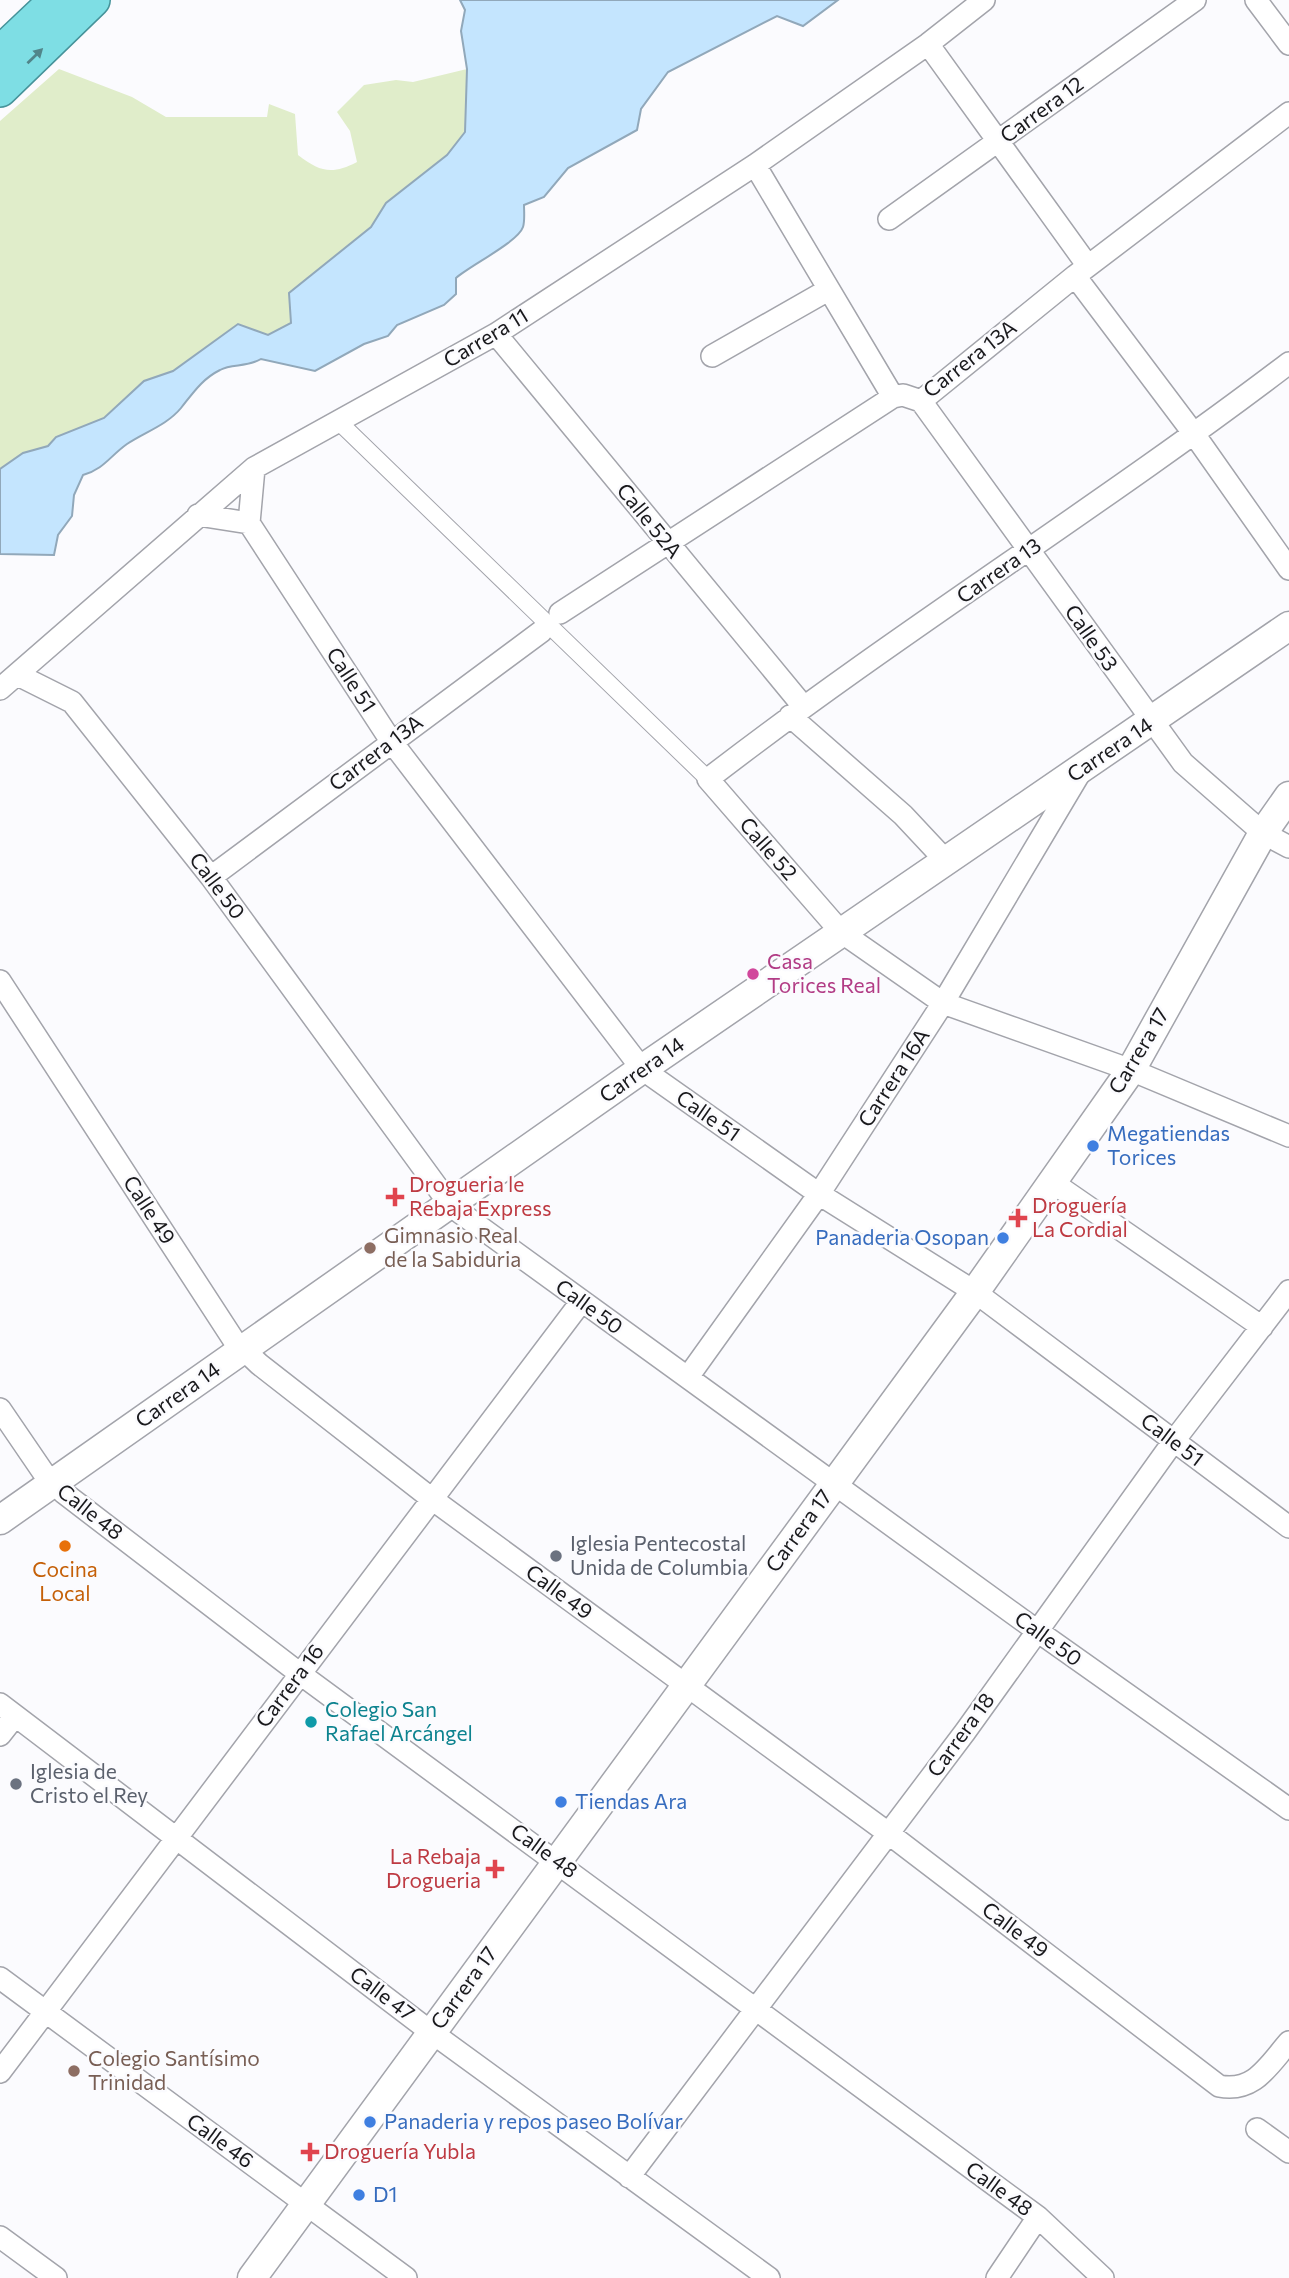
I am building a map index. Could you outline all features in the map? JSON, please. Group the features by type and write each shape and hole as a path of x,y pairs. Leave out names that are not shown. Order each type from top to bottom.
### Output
{"highway":[{"path":"0,53 57,0"},
{"path":"0,90 93,0"}],"main road":[{"name":"Carrera 14","path":"0,1520 451,1206 642,1069 1289,626"},
{"name":"Carrera 17","path":"252,2278 975,1292 1131,1070 1263,833 1289,796"}],"street":[{"name":"Carrera 11","path":"0,689 254,468 496,334 755,165 928,44 984,0"},
{"name":"Carrera 12","path":"888,219 1195,0"},
{"path":"1256,0 1289,44"},
{"path":"928,44 1289,569"},
{"name":"Carrera 13A","path":"560,613 669,545 893,397 903,395 921,401 1082,271 1289,113"},
{"path":"755,165 893,397"},
{"path":"712,356 790,308 828,290"},
{"name":"Calle 52A","path":"496,334 669,545 796,711 903,815 947,862"},
{"name":"Carrera 13","path":"708,779 796,711 1194,434 1289,363"},
{"name":"Calle 53","path":"921,401 1184,764 1263,833 1289,847"},
{"name":"Calle 52","path":"339,422 708,779 841,932 943,1003 1131,1070 1289,1136"},
{"path":"198,515 249,523 254,468"},
{"name":"Calle 51","path":"249,523 391,741 642,1069 818,1194 975,1292 1289,1527"},
{"name":"Carrera 13A","path":"211,877 542,631"},
{"name":"Calle 50","path":"18,674 72,702 211,877 451,1206 1036,1630 1289,1809"},
{"name":"Carrera 16A","path":"688,1377 818,1194 943,1003 1082,769"},
{"name":"Calle 49","path":"0,981 233,1339 243,1350 432,1499 888,1833 1219,2086 1234,2089 1252,2083 1289,2042"},
{"path":"1052,1182 1262,1327"},
{"name":"Carrera 16","path":"0,2072 581,1302"},
{"name":"Carrera 18","path":"629,2177 888,1833 1173,1441 1262,1327 1285,1305"},
{"name":"Calle 48","path":"0,1409 51,1482 299,1673 557,1860 755,2010 1038,2217 1103,2278"},
{"path":"0,1735 8,1710"},
{"name":"Calle 47","path":"8,1710 431,2032 769,2278"},
{"name":"Calle 46","path":"0,1978 407,2278"},
{"path":"1257,2129 1289,2152"},
{"path":"997,2278 1038,2217"},
{"path":"0,2237 55,2278"}],"green space":[{"path":"59,69 132,97 166,117 267,117 269,104 295,114 298,155 320,168 333,170 357,162 350,131 337,112 364,85 396,80 413,82 467,69 465,132 447,155 386,203 371,227 289,293 291,323 268,335 238,324 173,371 144,381 104,418 56,437 48,446 23,453 0,469 0,121"}],"water":[{"path":"460,0 838,0 803,26 777,16 668,72 641,109 637,130 568,168 544,197 524,205 524,225 519,233 456,278 456,294 444,305 397,325 388,336 364,344 315,371 261,359 220,370 203,382 169,419 83,475 74,495 72,516 58,535 54,555 0,554 0,469 23,453 48,446 56,437 104,418 144,381 173,371 238,324 268,335 291,323 289,293 371,227 386,203 447,155 465,132 467,69 461,31 465,10"}],"place":[{"name":"Casa Torices Real","path":"753,974"},
{"name":"Megatiendas Torices","path":"1093,1146"},
{"name":"Drogueria le Rebaja Express","path":"395,1197"},
{"name":"Droguería La Cordial","path":"1018,1218"},
{"name":"Panaderia Osopan","path":"1003,1238"},
{"name":"Gimnasio Real de la Sabiduria","path":"370,1248"},
{"name":"Cocina Local","path":"65,1546"},
{"name":"Iglesia Pentecostal Unida de Columbia","path":"556,1556"},
{"name":"Colegio San Rafael Arcángel","path":"311,1722"},
{"name":"Iglesia de Cristo el Rey","path":"16,1784"},
{"name":"Tiendas Ara","path":"561,1802"},
{"name":"La Rebaja Drogueria","path":"495,1869"},
{"name":"Colegio Santísimo Trinidad","path":"74,2071"},
{"name":"Panaderia y repos paseo Bolívar","path":"370,2122"},
{"name":"Droguería Yubla","path":"310,2152"},
{"name":"D1","path":"359,2195"}]}
